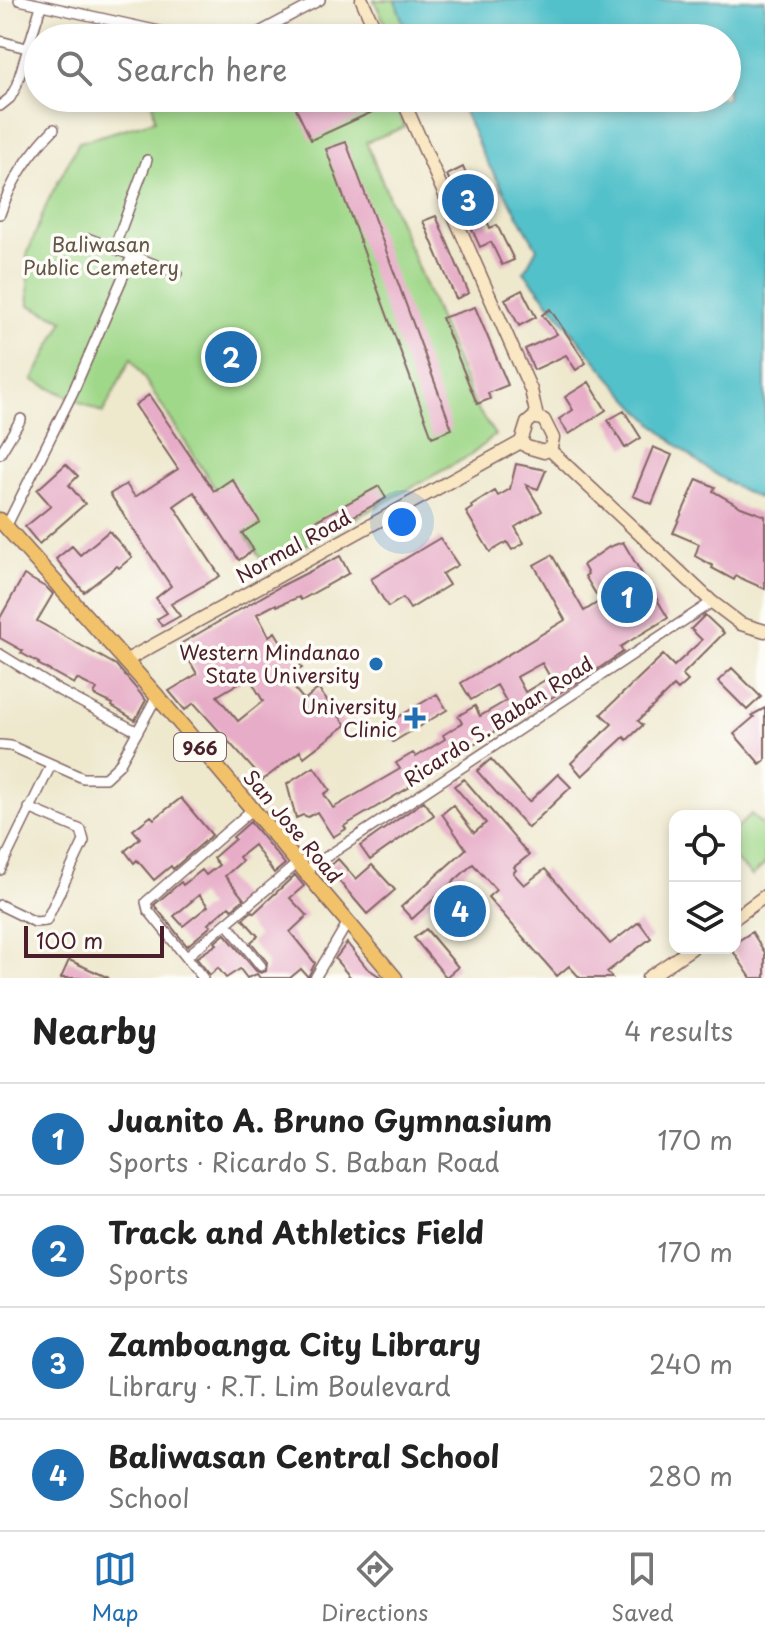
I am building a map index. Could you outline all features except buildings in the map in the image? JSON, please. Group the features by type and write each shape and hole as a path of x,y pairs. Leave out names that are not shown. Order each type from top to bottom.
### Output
{"main road":[{"path":"362,0 373,24"},
{"path":"408,112 531,390 537,417"},
{"path":"537,417 544,420 553,438 549,449 541,452 521,442 528,421 537,417"},
{"name":"Normal Road","path":"125,661 521,442"},
{"path":"549,449 712,602 741,624 765,631"},
{"name":"San Jose Road","path":"3,523 157,696 395,978"},
{"path":"741,914 765,896"},
{"path":"648,978 683,954"}],"street":[{"path":"19,0 121,24"},
{"path":"275,24 320,0"},
{"path":"38,24 41,6"},
{"path":"0,41 24,47"},
{"path":"0,106 10,98 24,71"},
{"path":"0,214 6,195 22,169 54,129"},
{"path":"114,248 147,160"},
{"path":"90,239 177,273"},
{"path":"3,523 73,392 132,256"},
{"path":"0,454 21,419"},
{"name":"Ricardo S. Baban Road","path":"186,957 302,867 712,602"},
{"path":"0,654 60,691 138,732"},
{"path":"0,745 11,746 83,778 105,778 119,765 157,696"},
{"path":"0,870 51,765"},
{"path":"0,905 35,922 46,921 84,841 81,830 29,808"},
{"path":"203,978 148,910 146,902 253,809"},
{"path":"315,978 348,922"},
{"path":"227,924 261,966"}],"green space":[{"path":"374,0 395,0 403,24 385,24"},
{"name":"Baliwasan Public Cemetery","path":"154,112 398,112 405,127 366,142 474,404 495,435 471,455 266,567 131,358 103,413 33,380 64,320 29,305 27,255 48,201 79,142 155,120"},
{"path":"751,814 765,828 765,864 752,876 741,865 741,824"}],"water":[{"path":"395,0 765,0 765,501 727,482 661,431 604,370 524,272 537,248 483,155 464,112 741,112 741,24 404,24"}],"place":[{"name":"Zamboanga City Library","path":"468,200"},
{"name":"Track and Athletics Field","path":"231,357"},
{"name":"Juanito A. Bruno Gymnasium","path":"627,597"},
{"name":"Western Mindanao State University","path":"376,664"},
{"name":"University Clinic","path":"415,718"},
{"name":"Baliwasan Central School","path":"460,911"}]}
